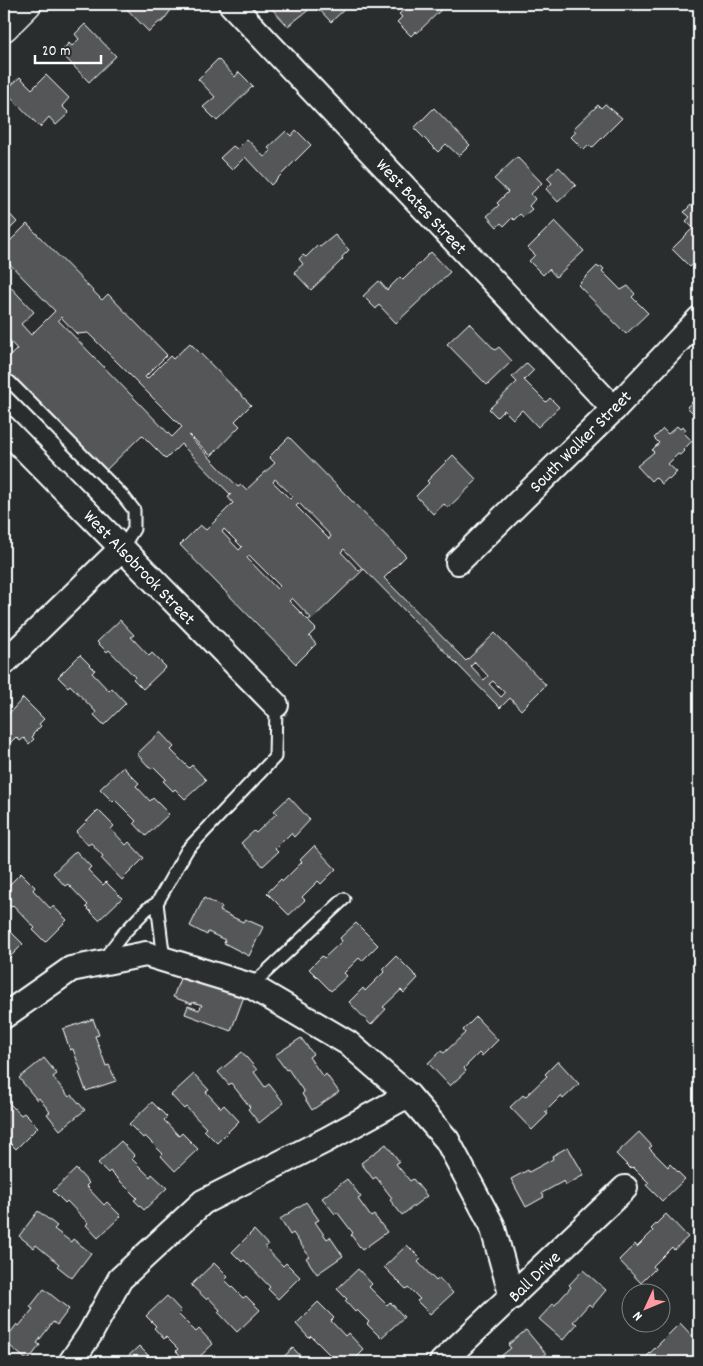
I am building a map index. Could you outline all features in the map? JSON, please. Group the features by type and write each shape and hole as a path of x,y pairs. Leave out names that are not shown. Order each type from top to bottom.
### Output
{"street":[{"path":"4,27 27,4"},
{"name":"West Bates Street","path":"231,4 614,409"},
{"name":"South Walker Street","path":"458,562 614,409 699,319"},
{"name":"West Alsobrook Street","path":"4,428 276,705"},
{"path":"4,663 122,548"},
{"path":"4,1016 71,969 146,954 251,986 348,1044 408,1095 447,1140 492,1225 512,1297"},
{"path":"71,1362 90,1334 120,1278 203,1202 326,1140 408,1095"},
{"name":"Ball Drive","path":"442,1362 625,1188"}],"lane":[{"path":"4,380 10,382 123,496 134,510 134,529 122,548"},
{"path":"100,964 123,934 147,909 157,903 186,850 275,756 276,705"},
{"path":"251,986 344,900"},
{"path":"157,903 164,960"}],"building":[{"path":"122,4 167,4 171,10 162,22 159,22 149,32"},
{"path":"272,4 350,4 331,22 315,5 288,26 270,7"},
{"path":"410,4 447,4 417,33 416,31 411,36 397,22 402,17 399,14"},
{"path":"85,24 116,56 89,82 60,52 69,43 72,46 79,39 75,34"},
{"path":"218,59 235,77 239,72 253,86 217,121 203,107 215,97 198,79"},
{"path":"46,75 69,98 62,106 69,113 56,125 49,117 40,127 5,91 20,77 32,89"},
{"path":"605,104 622,118 592,148 589,145 584,150 571,137 576,132 573,129 598,105 601,108"},
{"path":"434,108 470,145 459,156 446,144 438,152 414,128"},
{"path":"296,130 311,145 271,185 245,157 232,170 220,158 233,146 237,149 247,139 264,157 271,151 268,148 286,131 291,136"},
{"path":"517,157 542,183 531,194 535,199 529,206 532,209 523,217 520,214 514,220 512,218 504,226 501,223 497,227 487,216 499,205 497,203 508,192 494,179"},
{"path":"559,167 576,185 558,202 546,189 552,183 547,178"},
{"path":"691,205 697,211 699,208 699,258 690,267 672,249 693,228 686,221 690,217 684,212"},
{"path":"4,208 17,222 4,235"},
{"path":"555,221 584,251 556,277 549,269 543,275 529,261 535,255 528,248"},
{"path":"27,224 102,300 108,294 167,355 145,377 147,379 170,356 173,359 190,343 251,405 235,421 240,426 211,456 189,436 238,487 241,485 246,490 275,463 269,457 289,437 406,556 384,578 466,661 495,633 546,685 521,710 510,698 500,708 364,569 309,622 316,629 309,636 316,644 296,664 180,545 200,525 206,530 233,503 228,497 231,495 181,444 166,459 142,435 104,472 4,370 4,362 17,349 6,337 4,340 4,280 34,312 21,324 31,335 55,311 4,258 4,242 6,245","holes":["61,317 77,334 88,333 182,427 172,437 58,320","275,479 293,496 290,499 273,482","299,503 331,536 329,539 296,506","224,529 242,547 239,550 222,532","344,549 362,568 359,571 341,552","249,555 280,586 277,589 247,558","292,598 311,618 308,620 289,601","475,662 488,676 484,680 471,666","493,681 505,693 501,697 489,684"]},
{"path":"335,235 349,250 342,257 343,259 311,290 294,272 303,264 299,259 303,255 306,257 318,245 320,247"},
{"path":"431,252 450,272 396,323 379,305 376,309 363,296 379,281 387,290 400,277 403,280"},
{"path":"597,266 599,268 601,266 604,269 602,271 621,290 628,286 635,294 632,297 648,313 626,334 578,285"},
{"path":"469,323 495,350 499,347 512,361 487,385 447,344"},
{"path":"527,363 534,370 524,380 546,402 550,398 559,407 538,427 522,410 513,419 504,410 497,417 489,409 517,382 512,377"},
{"path":"699,390 699,419 687,407 695,399 693,396"},
{"path":"677,426 680,429 683,426 686,430 683,432 692,441 680,455 678,454 668,464 677,472 669,480 668,478 662,484 655,477 651,481 637,466 654,452 652,450 659,443 654,438 663,429 668,434"},
{"path":"453,455 477,480 448,508 444,504 433,514 416,496 429,483 427,481"},
{"path":"120,620 134,635 131,637 149,656 152,653 166,667 143,689 133,679 135,677 109,650 107,652 97,642"},
{"path":"80,655 95,670 92,673 109,691 112,688 126,703 104,725 94,715 96,712 70,685 68,687 58,677"},
{"path":"23,698 44,719 39,724 41,726 33,734 32,737 34,739 29,744 24,738 20,741 16,737 10,743 4,736 4,719"},
{"path":"160,732 174,747 171,750 189,768 192,765 206,780 185,799 175,789 173,791 163,781 166,779 154,767 151,769 137,754"},
{"path":"123,767 139,783 136,786 150,801 153,798 169,814 146,836 134,823 136,821 115,800 113,802 100,789"},
{"path":"289,797 310,820 294,837 291,833 275,849 278,852 263,866 241,843 254,831 256,833 277,813 274,811"},
{"path":"98,810 114,826 111,829 126,845 129,842 144,858 122,880 101,858 103,856 91,843 88,845 76,832"},
{"path":"314,846 336,869 321,884 318,881 302,897 305,900 289,915 267,893 281,879 283,881 302,862 300,860"},
{"path":"76,851 91,867 88,870 103,885 106,882 122,898 99,920 68,884 65,886 53,873"},
{"path":"21,873 35,887 33,890 50,908 53,906 67,920 45,942 33,930 35,928 13,905 11,907 4,900 4,890"},
{"path":"204,898 222,907 220,911 243,922 245,919 263,927 249,956 224,943 225,940 208,932 207,935 190,926"},
{"path":"356,923 378,945 362,961 359,958 344,973 347,976 331,991 309,969 322,956 324,958 342,941 340,938"},
{"path":"7,928 23,944 4,963 4,931"},
{"path":"396,956 418,978 404,993 401,990 383,1007 386,1009 371,1025 349,1002 363,988 365,991 385,971 383,969"},
{"path":"184,968 246,991 231,1031 185,1014 188,1006 199,1010 202,1005 193,1002 192,1004 173,997"},
{"path":"476,1017 498,1040 482,1056 479,1053 464,1068 466,1071 450,1086 428,1063 441,1051 444,1053 465,1033 463,1030"},
{"path":"93,1019 99,1035 95,1036 106,1066 109,1065 116,1081 86,1091 73,1049 70,1050 63,1029"},
{"path":"301,1038 313,1054 309,1057 323,1077 326,1074 339,1092 312,1110 302,1094 304,1092 288,1069 286,1070 275,1055"},
{"path":"242,1052 257,1070 254,1072 265,1087 269,1084 284,1103 259,1123 248,1109 250,1107 231,1083 229,1085 218,1072"},
{"path":"44,1058 57,1074 53,1077 69,1097 72,1095 85,1110 60,1130 47,1114 50,1112 39,1098 37,1100 19,1078"},
{"path":"558,1061 579,1084 563,1099 561,1096 545,1112 548,1114 532,1130 510,1107 523,1095 525,1097 547,1076 545,1074"},
{"path":"194,1074 209,1090 206,1092 221,1108 224,1105 239,1121 217,1143 186,1107 184,1109 171,1095"},
{"path":"4,1098 21,1115 24,1113 38,1127 16,1149 4,1137"},
{"path":"152,1102 167,1117 164,1120 179,1136 182,1133 198,1149 175,1171 161,1156 163,1154 145,1136 143,1138 129,1124"},
{"path":"639,1132 652,1146 649,1148 668,1167 670,1164 685,1179 662,1201 646,1185 649,1183 616,1154"},
{"path":"121,1141 135,1156 132,1159 150,1177 152,1174 167,1188 144,1210 134,1200 137,1198 110,1171 108,1173 98,1163"},
{"path":"386,1144 399,1161 396,1164 410,1181 413,1179 427,1196 402,1215 376,1177 373,1179 361,1163"},
{"path":"568,1147 584,1175 566,1185 564,1181 542,1193 544,1197 526,1207 511,1179 553,1159 552,1156"},
{"path":"76,1169 89,1183 86,1186 104,1205 107,1202 121,1216 98,1238 86,1225 88,1223 67,1201 65,1203 53,1191"},
{"path":"347,1179 361,1197 358,1199 371,1217 374,1215 387,1232 362,1250 351,1235 353,1233 337,1212 335,1214 322,1198"},
{"path":"306,1202 319,1220 315,1222 327,1239 330,1237 343,1256 317,1274 306,1258 309,1256 293,1233 290,1235 280,1219"},
{"path":"38,1211 57,1226 54,1229 71,1242 73,1239 91,1253 72,1278 57,1266 59,1264 36,1245 34,1248 19,1236"},
{"path":"666,1214 688,1237 674,1250 672,1247 653,1266 655,1269 641,1283 619,1260 635,1244 637,1247"},
{"path":"254,1230 268,1245 265,1247 283,1266 286,1263 300,1277 278,1299 268,1289 270,1287 244,1260 242,1262 232,1252"},
{"path":"407,1245 421,1259 418,1262 436,1281 439,1278 453,1293 430,1314 417,1301 420,1299 408,1287 406,1289 384,1267"},
{"path":"214,1263 228,1277 225,1280 243,1298 246,1296 260,1310 237,1332 218,1312 220,1310 208,1297 206,1299 191,1285"},
{"path":"358,1269 372,1284 369,1287 387,1305 390,1302 404,1317 381,1338 367,1324 369,1322 357,1310 355,1312 345,1301 347,1299 337,1289"},
{"path":"583,1270 606,1290 592,1307 589,1304 573,1322 577,1324 563,1340 539,1319 553,1304 555,1305 571,1287 569,1285"},
{"path":"44,1289 69,1309 57,1325 53,1322 37,1343 40,1345 28,1361 4,1341 17,1324 19,1326 33,1309 30,1307"},
{"path":"167,1296 181,1311 178,1314 196,1332 199,1329 213,1344 194,1362 187,1362 176,1351 178,1349 166,1337 164,1339 154,1328 156,1326 146,1316"},
{"path":"318,1302 334,1318 331,1321 345,1336 348,1333 364,1350 352,1362 333,1362 328,1358 331,1356 311,1336 309,1338 296,1324"},
{"path":"680,1323 699,1343 699,1362 641,1362 670,1334"},
{"path":"526,1330 546,1354 536,1362 487,1362 492,1358 495,1361 511,1348 508,1345"},
{"path":"139,1346 153,1362 122,1362"},
{"path":"293,1348 306,1362 278,1362"}]}
